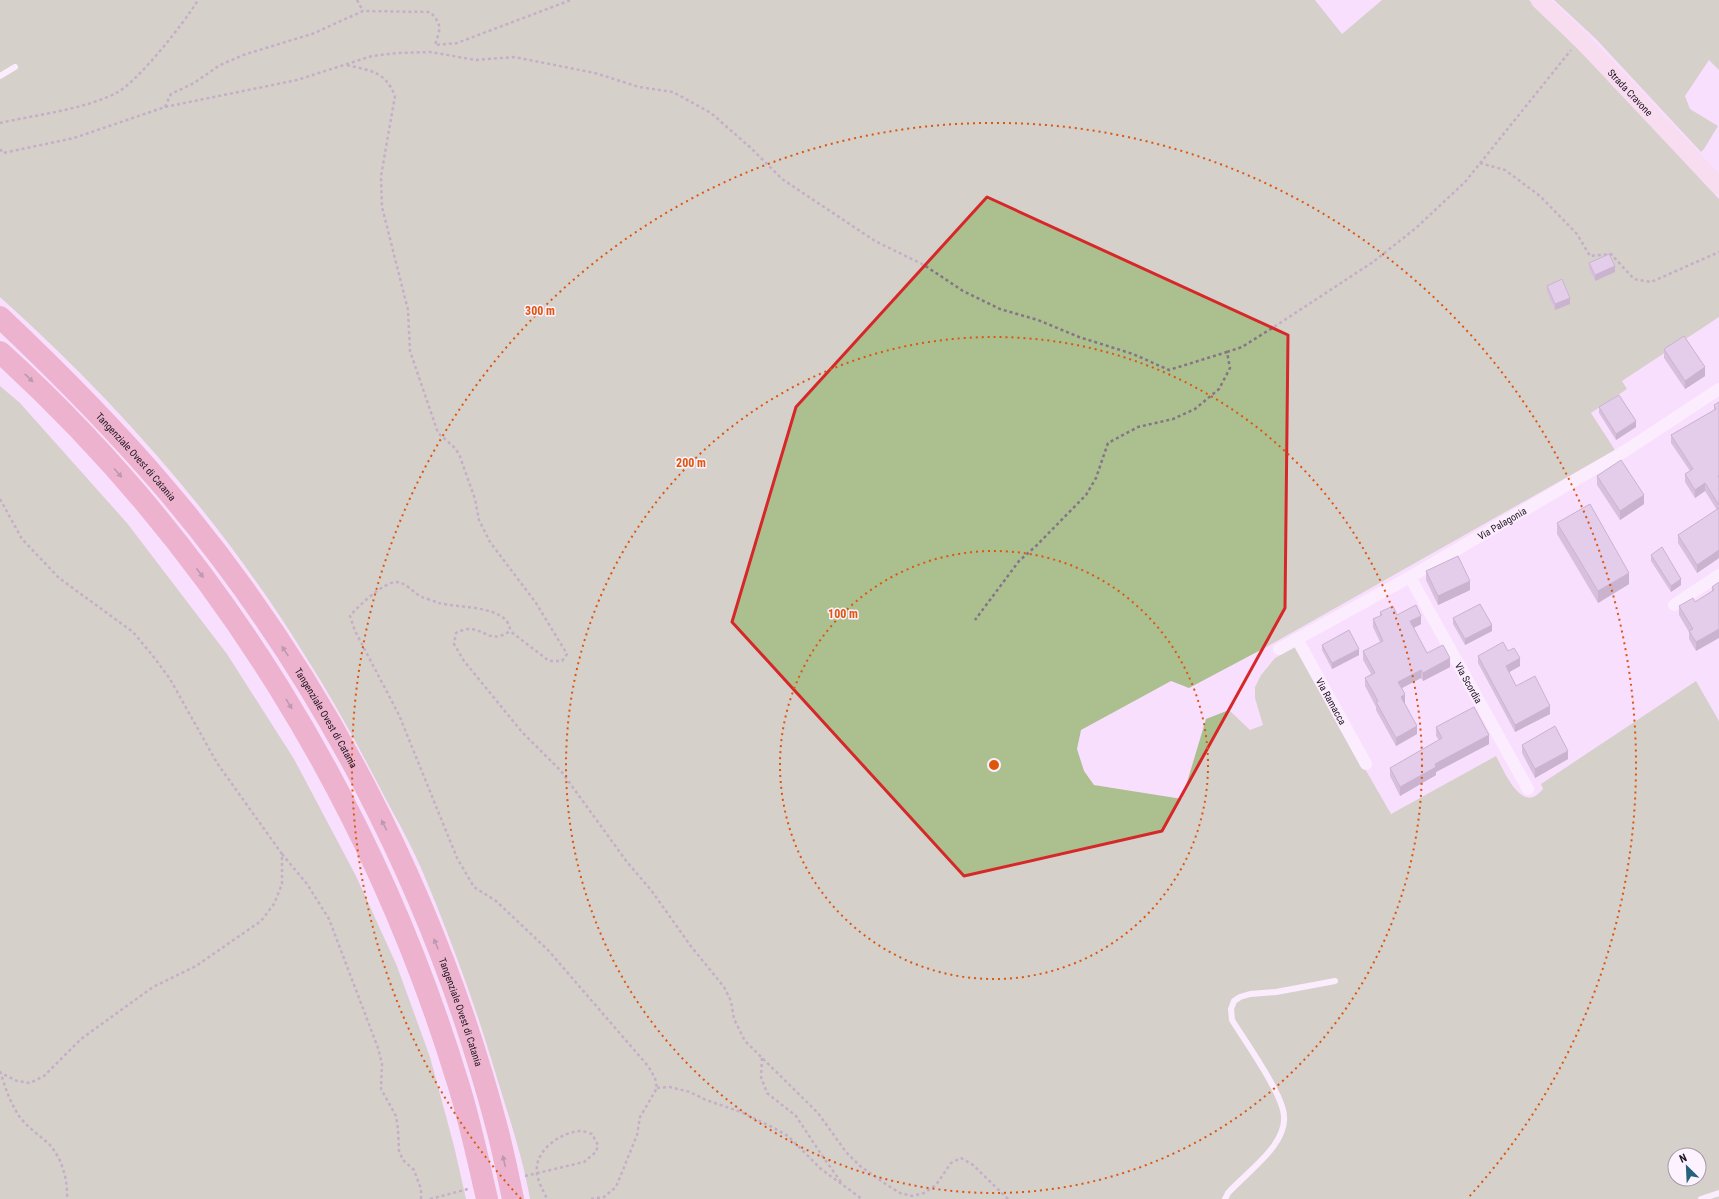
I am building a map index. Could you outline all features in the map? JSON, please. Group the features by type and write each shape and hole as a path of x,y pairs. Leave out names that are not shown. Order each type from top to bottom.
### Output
{"highway":[{"name":"Tangenziale Ovest di Catania","path":"0,317 47,361 127,445 165,488 207,540 241,586 299,672 346,750 388,832 414,888 439,950 483,1078 497,1129 513,1199"},
{"path":"0,352 68,417 144,503 186,555 258,655 308,736 364,842 391,898 416,960 458,1083 473,1135 487,1199"}],"street":[{"name":"Strada Cravone","path":"1539,0 1580,39 1719,186"},
{"name":"Via Palagonia","path":"1279,649 1410,577 1625,451 1719,389"},
{"path":"1674,605 1719,575"},
{"name":"Via Scordia","path":"1410,577 1528,789"},
{"name":"Via Ramacca","path":"1297,639 1366,764"}],"lane":[{"path":"0,76 15,67"},
{"path":"1225,1199 1228,1193 1273,1147 1282,1131 1284,1117 1282,1104 1272,1085 1232,1020 1231,1009 1234,1001 1240,997 1250,994 1276,992 1334,981"},
{"path":"1701,1199 1719,1193"}],"path":[{"path":"0,123 94,102 129,85 167,41 198,0"},
{"path":"357,0 363,11"},
{"path":"165,107 171,94 194,83 220,65 246,54 312,34 363,11 430,12 438,20 440,28 435,45 457,43 571,0"},
{"path":"0,149 2,154 74,138 165,107 297,80 327,69 347,65 372,56 397,53 430,52 476,60 514,57 595,73 639,87 673,92 711,113 782,178 816,202 875,240 924,265 963,291 1000,309 1038,320 1079,337 1133,354 1169,370 1242,347 1373,262 1416,228 1465,182 1580,39"},
{"path":"347,65 374,72 386,79 395,96 381,176 382,207 408,310 410,350 424,390 429,410 438,433 453,446 459,454 475,499 479,520 490,542 536,603 567,654 562,661 549,661 510,631 510,627 505,620 495,612 441,604 421,596 403,583 395,581 380,589 360,604 350,616 355,631 399,715 457,858 474,887 496,901 548,950 648,1066 655,1078 657,1088 640,1117 637,1135 616,1187 604,1196 591,1199"},
{"path":"1480,163 1505,170 1540,196 1577,234 1590,256 1611,254 1634,279 1651,282 1719,252"},
{"path":"975,620 1019,561 1036,546 1086,495 1096,478 1108,443 1138,427 1173,418 1195,409 1219,389 1230,368 1227,352"},
{"path":"0,499 22,539 59,578 133,632 153,656 170,679 217,763 282,854 307,884 329,918 378,1048 382,1064 381,1089 396,1116 399,1152 403,1160 414,1170 421,1189 421,1199"},
{"path":"510,631 502,637 492,637 473,628 464,629 456,633 454,644 464,661 522,732 561,771 628,862 724,987 731,1001 734,1019 745,1040 818,1114 832,1135 860,1166 900,1193 912,1196 924,1193 936,1185 951,1163 961,1158 973,1165 1008,1199"},
{"path":"0,1072 18,1081 30,1083 44,1076 81,1040 153,987 196,966 261,921 274,904 282,884 282,854"},
{"path":"762,1058 761,1077 768,1093 796,1116 823,1158 843,1184"},
{"path":"0,1072 9,1098 20,1117 50,1145 60,1163 66,1178 67,1199"},
{"path":"657,1088 670,1087 690,1092 706,1100 740,1112 774,1128 788,1136 822,1169 862,1199"},
{"path":"547,1199 540,1186 536,1167 541,1152 558,1138 579,1131 592,1134 598,1145 596,1152 584,1162 566,1167"}],"highlighted area":[{"path":"987,197 1288,335 1285,608 1162,831 964,876 732,622 796,407"}],"green space":[{"path":"0,0 1315,0 1342,34 1382,0 1529,0 1587,58 1719,199 1719,317 1622,381 1627,389 1591,413 1615,450 1270,645 1189,688 1171,681 1081,730 1077,749 1084,771 1094,785 1182,799 1206,719 1229,710 1250,730 1263,725 1255,698 1255,687 1261,675 1275,658 1295,647 1391,814 1496,756 1516,790 1521,795 1533,797 1543,789 1541,784 1696,681 1719,721 1719,1199 530,1199 518,1148 487,1045 452,944 421,867 361,751 314,670 272,605 202,510 126,421 43,337 0,297"},
{"path":"1554,0 1719,0 1719,70 1709,60 1685,96 1690,109 1718,126 1701,152 1596,39"},
{"path":"0,386 20,403 127,523 227,654 294,759 356,876 397,966 430,1057 454,1146 466,1199 0,1199"}],"building":[{"path":"1609,254 1615,266 1595,275 1589,263"},
{"path":"1562,279 1570,298 1555,304 1547,286"},
{"path":"1684,336 1705,367 1685,381 1664,349"},
{"path":"1619,395 1636,421 1616,434 1599,407"},
{"path":"1719,402 1719,505 1705,483 1695,490 1685,474 1693,469 1671,435 1716,409 1714,405"},
{"path":"1621,460 1644,495 1620,511 1597,476"},
{"path":"1590,504 1629,573 1598,591 1557,523"},
{"path":"1719,508 1719,550 1697,565 1678,535"},
{"path":"1662,547 1681,579 1671,586 1651,555"},
{"path":"1458,556 1470,581 1438,596 1426,571"},
{"path":"1719,582 1719,629 1696,642 1689,631 1693,629 1679,606 1693,598 1695,602 1714,590 1712,587"},
{"path":"1480,604 1492,625 1465,639 1453,618"},
{"path":"1416,605 1421,616 1410,621 1427,653 1443,645 1450,658 1423,673 1421,670 1398,682 1405,694 1401,697 1417,726 1396,738 1376,702 1378,701 1365,678 1375,673 1363,651 1383,641 1373,619 1382,615 1380,612 1393,606 1397,615"},
{"path":"1349,630 1359,649 1332,663 1322,645"},
{"path":"1503,642 1508,651 1514,648 1520,658 1506,666 1516,686 1535,676 1550,706 1515,725 1478,656"},
{"path":"1474,707 1489,735 1435,764 1436,767 1400,787 1390,768 1442,738 1436,727"},
{"path":"1555,726 1568,751 1535,769 1522,745"}]}
